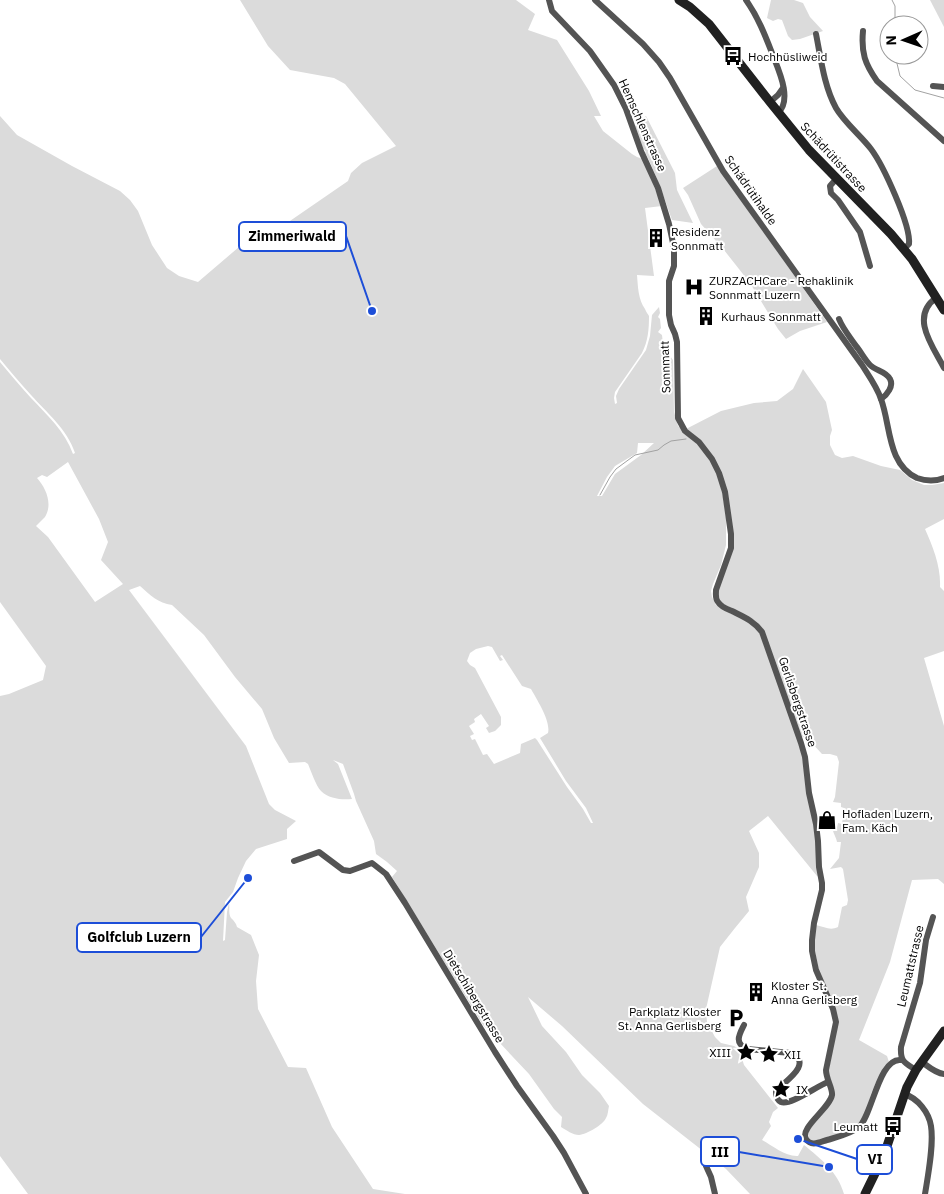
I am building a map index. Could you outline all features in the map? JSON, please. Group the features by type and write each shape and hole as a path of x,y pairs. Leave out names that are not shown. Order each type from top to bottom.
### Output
{"main road":[{"name":"Schädrütistrasse","path":"679,0 705,21 809,150 888,230 918,268 944,310"},
{"path":"865,1194 884,1154 904,1094 916,1070 944,1031"}],"street":[{"name":"Hemschlenstrasse","path":"549,0 552,11 590,51 621,99 658,188 674,248"},
{"name":"Schädrütihalde","path":"596,0 643,44 659,62 723,171 862,365 881,399 892,446 904,469 923,480 932,481 944,478"},
{"path":"746,0 767,37 781,76 784,103 778,113"},
{"path":"863,31 863,54 870,72 877,81 944,141"},
{"path":"816,34 830,97 836,109 872,150 887,176 908,234 909,244 904,249"},
{"path":"933,86 944,87"},
{"path":"770,102 783,88"},
{"path":"837,178 830,186 830,191 859,230 870,266"},
{"name":"Sonnmatt","path":"674,248 674,266 669,281 669,319 677,342 677,410 681,426"},
{"path":"936,298 927,308 924,323 928,339 944,368"},
{"path":"839,319 867,361 875,369 889,377 891,386 887,394 881,399"},
{"name":"Gerlisbergstrasse","path":"681,426 699,442 712,458 725,492 731,534 730,548 716,590 717,602 721,606 756,624 762,632 805,757 809,793 816,824 822,883 814,923 812,952 816,970 833,1009 836,1022 826,1070 832,1097 806,1130 805,1138 807,1141 815,1144 858,1128 867,1114 885,1071 892,1062 898,1059 902,1060"},
{"name":"Dietschibergstrasse","path":"294,861 319,852 343,870 350,871 372,863 386,874 504,1066 557,1142 586,1194"},
{"name":"Leumattstrasse","path":"902,1060 900,1055 901,1048 920,983 926,940 932,918"},
{"path":"744,1026 738,1040 742,1046 791,1053 799,1059 800,1066 776,1092 778,1100 781,1102 788,1103 828,1082"},
{"path":"902,1060 916,1070"},
{"path":"922,1062 932,1070 944,1074"},
{"path":"904,1094 916,1100 923,1107 931,1128 929,1168 925,1194"},
{"path":"706,1166 715,1194"}],"shaded area":[{"path":"240,0 516,0 535,14 528,30 557,40 589,91 601,116 594,116 603,131 632,154 643,159 662,206 645,208 654,276 637,275 640,297 649,316 648,331 642,353 615,392 615,404 617,403 616,396 619,389 646,350 650,336 652,315 659,307 660,313 658,317 661,328 658,332 662,335 663,344 673,360 674,412 678,426 701,446 718,474 723,497 726,517 726,545 711,591 712,597 716,605 749,621 758,629 799,741 813,818 820,877 817,876 768,816 749,831 759,853 759,867 746,897 749,911 720,947 706,1009 707,1022 715,1037 721,1043 739,1049 744,1065 778,1108 773,1112 769,1122 771,1126 762,1140 793,1156 798,1156 804,1145 823,1161 838,1179 844,1194 750,1194 726,1169 643,1104 562,1026 528,997 542,1026 566,1052 582,1075 600,1093 609,1106 604,1121 586,1133 577,1135 561,1127 562,1117 529,1074 483,1025 392,877 397,871 376,854 374,841 356,801 343,764 333,760 338,764 352,799 340,799 324,794 315,782 308,764 305,762 289,763 274,738 262,709 235,677 204,635 172,605 158,600 140,586 129,590 246,746 269,804 275,810 296,821 287,829 287,839 256,849 246,861 233,892 225,902 223,941 225,940 229,903 231,918 237,927 251,935 259,955 256,981 258,1009 288,1067 306,1068 332,1127 373,1189 405,1194 28,1194 0,1156 0,696 43,680 46,666 0,602 0,362 55,424 70,446 73,454 75,453 62,429 0,359 0,116 17,135 120,191 138,211 152,245 167,268 179,276 198,282 260,229 287,223 348,181 351,173 362,163 396,146 345,84 334,78 290,70 268,46","holes":["638,443 654,443 615,474 602,496 597,496 615,466 637,453","68,462 99,519 108,542 101,560 123,584 95,602 48,537 36,526 45,517 48,507 46,491 37,478 42,475 47,477","492,647 500,661 503,660 500,656 502,655 522,686 531,689 543,711 548,728 548,733 540,738 566,781 586,808 593,823 591,823 535,738 521,744 520,753 494,764 487,754 483,755 475,739 472,740 470,736 474,734 469,726 481,714 489,726 486,728 489,733 495,731 501,725 501,717 475,668 467,661 470,653 476,649"]},
{"path":"771,0 794,0 803,3 810,17 823,31 792,40 788,36 782,20 773,21 767,18"},
{"path":"930,0 944,0 944,27"},
{"path":"646,116 675,173 677,190 693,223 672,220 635,126"},
{"path":"717,166 827,322 800,331 786,339 750,283 701,224 683,188"},
{"path":"803,369 826,402 832,430 830,445 835,455 842,458 853,456 881,466 900,470 912,480 924,485 944,483 944,519 925,529 938,565 940,587 944,591 944,651 924,658 944,726 944,884 938,879 912,880 890,962 859,1040 887,1056 889,1062 871,1093 861,1121 854,1128 814,1142 808,1138 809,1130 832,1101 828,1074 837,1026 819,971 814,946 816,925 830,929 838,927 842,907 847,905 848,900 843,869 841,867 830,869 839,858 841,842 837,842 833,827 837,828 838,823 842,824 844,808 841,807 841,803 833,802 839,762 837,756 822,754 811,742 800,735 760,625 719,601 717,590 732,535 720,469 686,429 721,411 754,403 777,401 793,389"}],"waterway":[{"path":"892,0 895,6 895,15"},
{"path":"897,65 900,76 915,90 944,98"},
{"path":"600,495 616,469 635,455 658,450 671,441 686,439"}],"place":[{"name":"Hochhüsliweid","path":"733,56"},
{"name":"Residenz Sonnmatt","path":"656,238"},
{"name":"ZURZACHCare - Rehaklinik Sonnmatt Luzern","path":"694,287"},
{"name":"Zimmeriwald","path":"372,311"},
{"name":"Kurhaus Sonnmatt","path":"706,316"},
{"name":"Hofladen Luzern, Fam. Käch","path":"827,820"},
{"name":"Golfclub Luzern","path":"248,878"},
{"name":"Kloster St. Anna Gerlisberg","path":"756,992"},
{"name":"Parkplatz Kloster St. Anna Gerlisberg","path":"736,1018"},
{"name":"XIII","path":"746,1052"},
{"name":"XII","path":"769,1054"},
{"name":"IX","path":"781,1089"},
{"name":"Leumatt","path":"893,1126"},
{"name":"VI","path":"798,1139"},
{"name":"III","path":"829,1167"}]}
